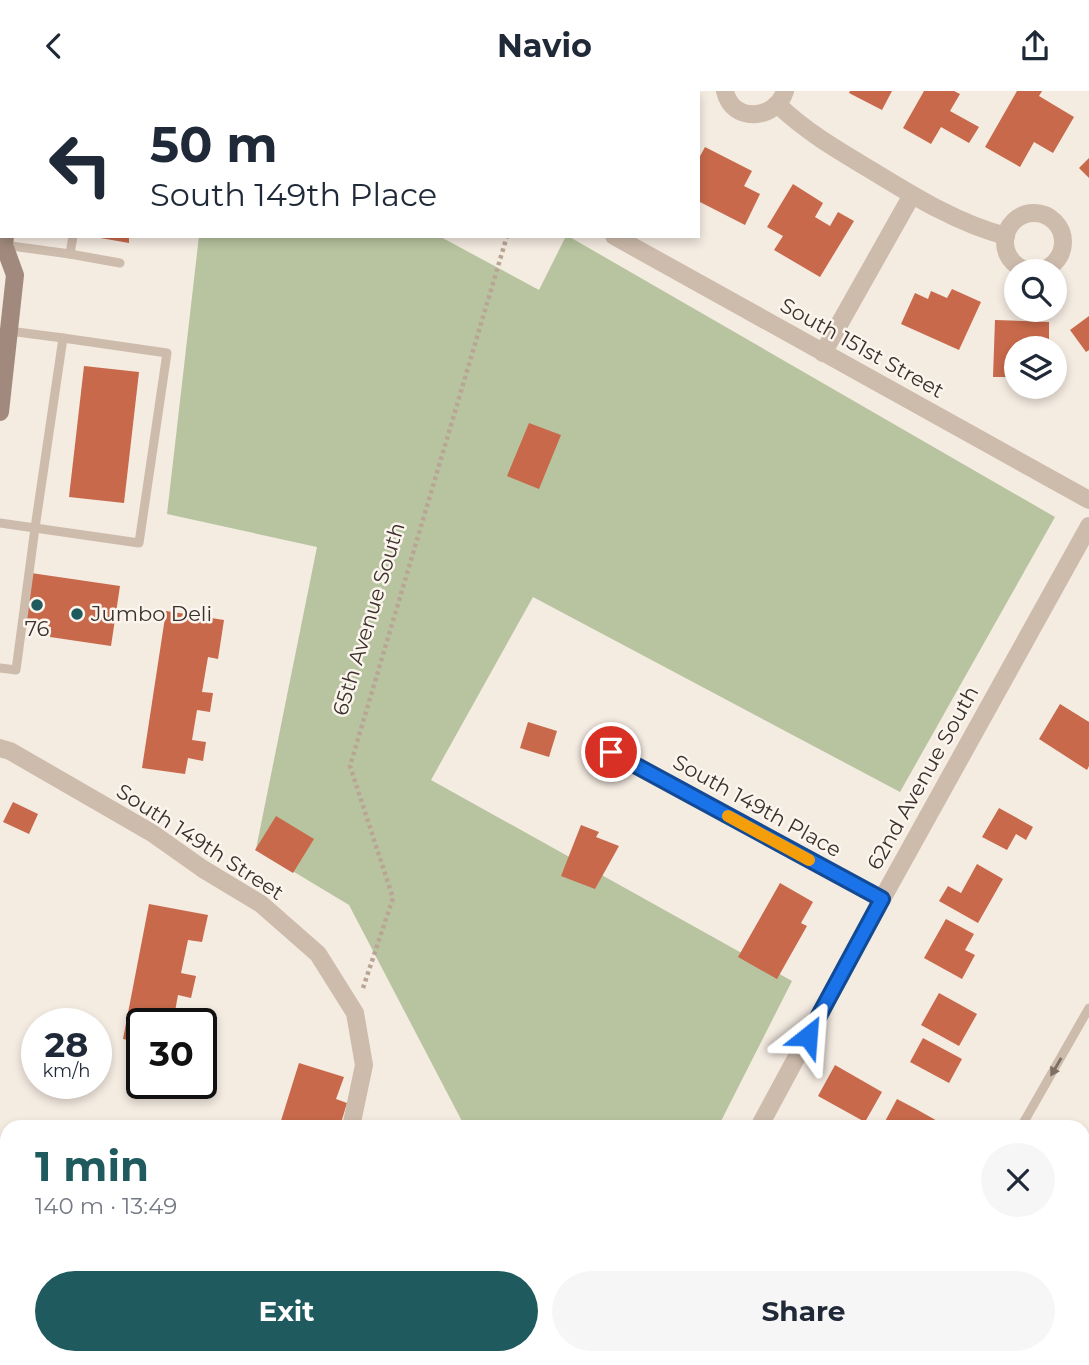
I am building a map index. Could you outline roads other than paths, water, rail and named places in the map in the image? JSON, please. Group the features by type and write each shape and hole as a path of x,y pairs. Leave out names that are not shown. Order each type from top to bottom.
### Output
{"main road":[{"path":"0,412 15,275 3,243"}],"street":[{"path":"725,91 734,107 744,113 756,115 768,112 781,98 803,128 912,195 989,232 1006,236"},
{"path":"823,353 912,195"},
{"name":"South 151st Street","path":"618,238 1089,500"},
{"name":"62nd Avenue South","path":"763,1120 1089,526"},
{"name":"South 149th Street","path":"0,748 152,833 203,869 261,904 317,954 355,1013 364,1065 352,1120"},
{"name":"South 149th Place","path":"611,752 882,899"}],"lane":[{"path":"70,254 72,238"},
{"path":"3,243 120,263"},
{"path":"0,523 139,543 167,353 9,331"},
{"path":"0,669 16,670 63,338"},
{"path":"1025,1120 1089,1008"}],"place":[{"name":"76","path":"37,605"},
{"name":"Jumbo Deli","path":"77,614"}]}
